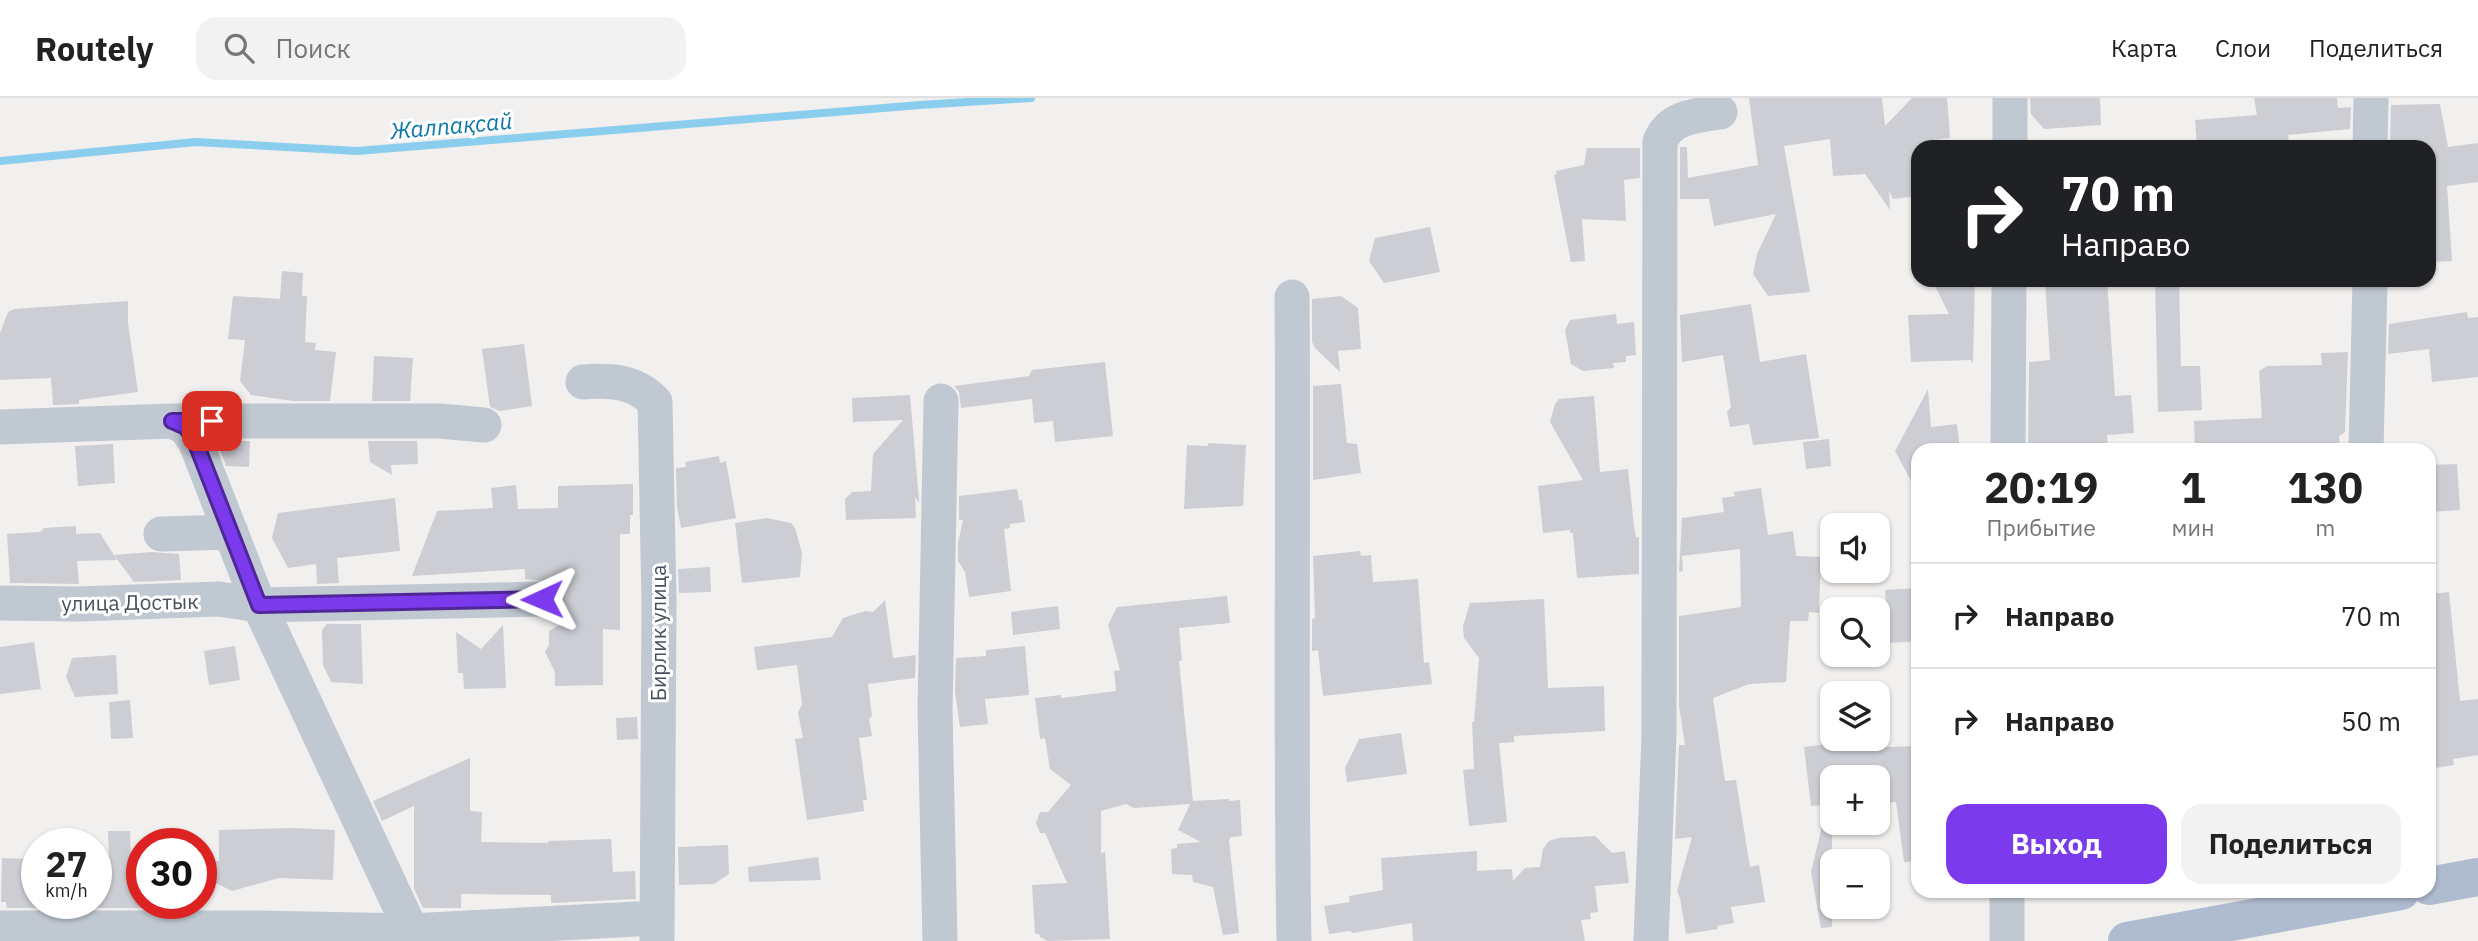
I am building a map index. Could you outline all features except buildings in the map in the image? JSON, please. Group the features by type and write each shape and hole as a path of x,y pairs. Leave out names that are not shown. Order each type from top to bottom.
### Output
{"main road":[{"path":"2436,885 2478,877"},
{"path":"2127,941 2356,898"}],"street":[{"path":"2010,98 2010,140"},
{"path":"2370,140 2371,98"},
{"path":"1651,941 1659,736 1660,142 1670,126 1681,120 1720,112"},
{"path":"2008,443 2009,287"},
{"path":"2367,443 2370,287"},
{"path":"1292,297 1294,494 1291,747 1294,941"},
{"name":"Бирлик улица","path":"583,382 608,380 625,383 640,389 655,402 659,789 656,929"},
{"path":"940,941 936,710 941,401"},
{"path":"172,421 186,427 195,441 259,605 413,936"},
{"path":"0,428 172,421 439,421 484,425"},
{"path":"161,534 231,531"},
{"name":"улица Достык","path":"0,603 219,600 259,605 542,599"},
{"path":"2007,898 2007,941"},
{"path":"0,928 259,928 413,936 656,929"}],"waterway":[{"name":"Жалпақсай","path":"0,161 196,142 357,151 1031,98"}],"route":[{"path":"212,421 172,421 186,427 206,464 259,605 542,599"}]}
